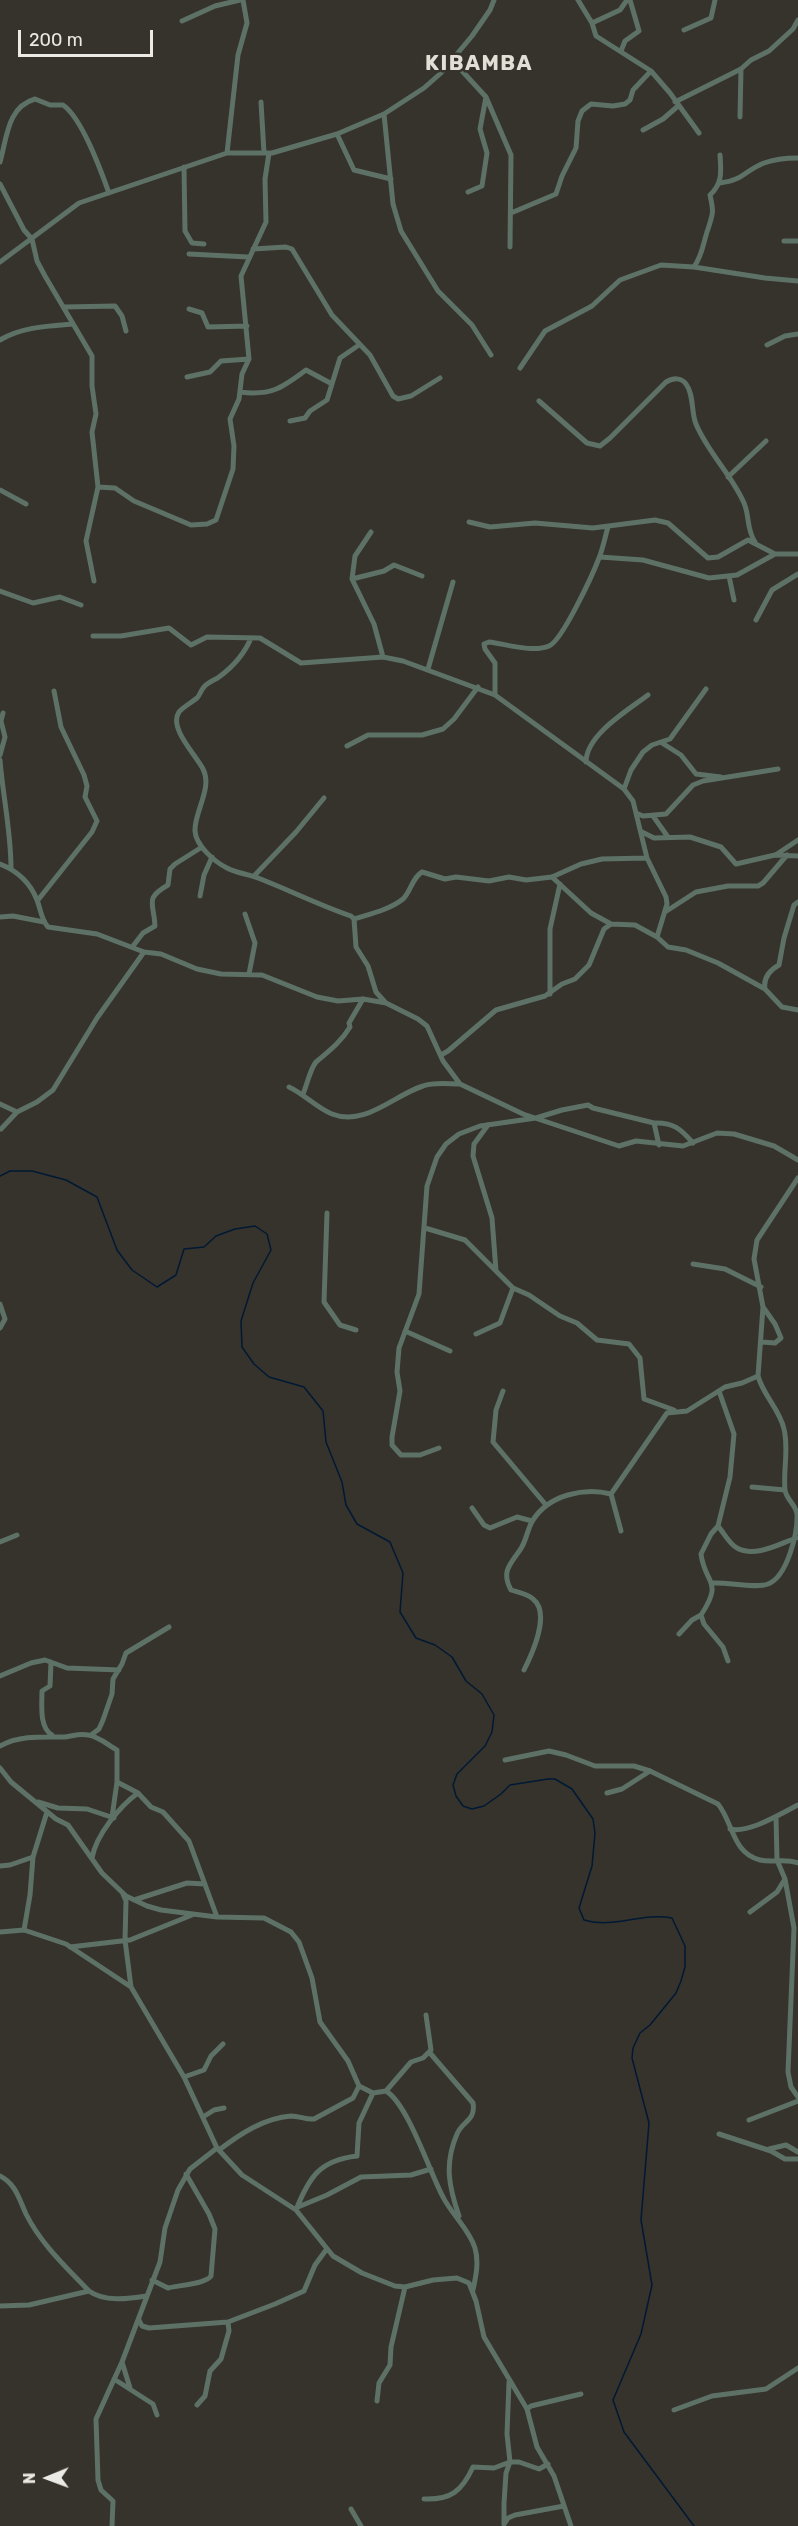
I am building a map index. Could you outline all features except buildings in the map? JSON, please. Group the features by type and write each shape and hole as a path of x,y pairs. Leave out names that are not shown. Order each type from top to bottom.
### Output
{"street":[{"path":"182,21 215,6 242,0 247,22 238,55 227,153"},
{"path":"0,262 72,207 227,153 267,153 338,134 384,114 424,88 452,60 490,10 494,0"},
{"path":"578,0 597,36 651,71 699,133"},
{"path":"592,23 620,10 629,0"},
{"path":"621,51 625,41 639,31 629,0"},
{"path":"684,30 711,18 715,0"},
{"path":"643,130 663,119 677,104 769,51 795,30 798,20"},
{"path":"452,60 486,97 511,155 510,247"},
{"path":"740,117 741,69"},
{"path":"511,213 556,194 576,148 579,116 586,106 625,104 651,71"},
{"path":"468,192 482,186 485,181 487,153 480,129 486,97"},
{"path":"0,162 10,121 22,108 35,99 50,105 63,105 74,118 93,152 109,193"},
{"path":"98,487 120,490 134,501 191,525 207,524 216,520 233,469 234,446 230,419 240,392 242,374 249,359 241,276 266,222 267,153 261,102"},
{"path":"384,114 393,204 405,241 419,258 438,291 472,325 491,355"},
{"path":"338,134 354,170 391,179"},
{"path":"694,267 705,246 708,228 712,222 713,208 710,195 720,183 720,155"},
{"path":"720,183 735,181 750,170 771,161 798,158"},
{"path":"184,167 185,231 192,243 204,244"},
{"path":"0,184 24,230 32,239 37,261 92,356 92,386 96,414 92,432 98,487 87,541 94,581"},
{"path":"784,241 798,241"},
{"path":"253,249 292,249 332,315 370,355 393,396 398,399 411,396 440,378"},
{"path":"189,254 248,257"},
{"path":"520,368 545,331 592,306 620,280 661,265 798,280"},
{"path":"64,307 115,306 122,316 126,331"},
{"path":"189,309 202,313 206,324 211,328 247,326"},
{"path":"0,340 12,333 38,327 73,324"},
{"path":"767,345 785,336 798,334"},
{"path":"290,421 305,418 310,411 327,400 340,358 359,345"},
{"path":"187,377 210,372 221,361 249,359"},
{"path":"240,392 260,394 276,390 306,370 332,384"},
{"path":"539,400 587,443 600,446 666,382 673,378 681,379 687,385 695,423 744,505 748,532 766,551 775,554 798,554"},
{"path":"728,477 766,441"},
{"path":"0,490 26,504"},
{"path":"470,522 490,527 535,523 592,528 655,520 668,523 708,558 718,556 748,540 755,542"},
{"path":"495,695 497,681 495,663 484,644 489,642 535,648 550,646 558,639 600,558 608,526"},
{"path":"371,532 355,556 352,579 374,624 383,657"},
{"path":"600,558 643,560 709,578 729,576 752,568 775,554"},
{"path":"352,579 384,571 394,565 423,576"},
{"path":"756,620 772,590 798,574"},
{"path":"729,576 734,600"},
{"path":"428,669 453,582"},
{"path":"0,591 33,603 60,597 81,605"},
{"path":"93,636 122,636 169,628 191,645 207,637 266,640 302,663 383,657 428,669 495,695 624,789 633,801 647,858 666,897 665,912 657,937"},
{"path":"251,638 246,651 238,660 205,686 199,697 179,712 177,717 177,724 185,744 205,772 203,796 195,832 202,847 228,869 254,876 354,919 379,911 403,898 422,872 442,878 456,877 483,881 509,877 526,880 552,877 581,864 602,859 647,858"},
{"path":"347,746 368,735 422,735 443,729 454,719 478,687"},
{"path":"624,789 631,770 643,753 652,745 670,739 706,688"},
{"path":"38,900 92,832 97,821 85,797 87,786 84,775 61,727 54,691"},
{"path":"586,762 590,745 600,733 648,694"},
{"path":"0,755 5,737 1,721 3,713"},
{"path":"661,742 681,755 696,774 734,778"},
{"path":"0,760 4,804 10,827 11,868"},
{"path":"636,813 643,816 666,814 693,785 703,781 734,778 778,769"},
{"path":"254,876 296,832 324,798"},
{"path":"653,816 668,837"},
{"path":"642,832 654,838 690,837 721,847 736,864 775,855 798,856"},
{"path":"775,855 798,840"},
{"path":"133,946 143,933 155,926 151,899 155,893 168,885 170,869 174,864 202,847"},
{"path":"665,912 696,892 728,886 758,886 787,855"},
{"path":"200,897 204,874 212,857"},
{"path":"0,864 11,868 25,879 38,900 44,922 48,927 98,934 144,952 161,954 197,969 268,977 317,997 338,1001 363,999 386,1004 423,1022 460,1084"},
{"path":"552,877 591,913 611,924 635,925 657,937 668,947 698,954 765,989 777,1004 798,1010"},
{"path":"550,994 550,929 560,884"},
{"path":"765,989 765,980 770,970 779,965 784,938 794,905 798,902"},
{"path":"245,914 255,943 249,974"},
{"path":"0,917 14,916 44,922"},
{"path":"354,919 356,947 368,966 376,992 386,1004"},
{"path":"441,1055 496,1010 550,994 582,974 589,965 604,929 611,924"},
{"path":"1,1129 17,1112 28,1108 53,1090 97,1018 144,952"},
{"path":"303,1094 315,1064 326,1056 345,1035 363,999"},
{"path":"289,1087 303,1094 330,1114 350,1118 368,1113 422,1086 460,1084 510,1109 619,1146 636,1142 678,1147 717,1133 734,1134 774,1146 798,1160"},
{"path":"0,1104 17,1112"},
{"path":"439,1448 420,1455 406,1456 397,1453 392,1445 393,1422 400,1391 399,1348 419,1294 427,1186 437,1156 446,1144 459,1134 488,1125 536,1118 588,1105 654,1123 670,1123 678,1127 693,1143"},
{"path":"654,1123 659,1145"},
{"path":"488,1125 474,1144 473,1156 492,1218 496,1271"},
{"path":"713,1583 729,1582 756,1587 769,1584 783,1567 797,1538 797,1509 788,1499 785,1490 784,1431 780,1415 770,1404 758,1376 763,1306 754,1259 757,1240 798,1178"},
{"path":"327,1214 324,1302 340,1324 356,1330"},
{"path":"425,1228 465,1240 513,1288 529,1295 560,1316 577,1323 597,1340 629,1344 640,1358 644,1399 675,1410 687,1411 730,1384 742,1383 758,1376"},
{"path":"693,1264 725,1269 761,1287"},
{"path":"476,1334 500,1323 513,1288"},
{"path":"0,1304 4,1319 0,1328"},
{"path":"762,1341 775,1343 781,1338 763,1306"},
{"path":"405,1331 450,1351"},
{"path":"503,1391 495,1410 493,1442 546,1505"},
{"path":"679,1634 692,1620 702,1615 711,1597 713,1583 705,1569 701,1554 711,1534 718,1526 730,1477 734,1434 719,1392"},
{"path":"621,1531 611,1494 667,1413 675,1410"},
{"path":"752,1487 785,1490"},
{"path":"524,1670 537,1641 540,1618 538,1607 533,1599 511,1590 505,1576 512,1558 527,1537 532,1521 546,1505 568,1495 586,1491 611,1494"},
{"path":"472,1508 484,1525 490,1528 517,1517 532,1521"},
{"path":"718,1526 736,1548 751,1551 780,1545 797,1538"},
{"path":"0,1542 17,1535"},
{"path":"702,1615 704,1624 723,1647 728,1661"},
{"path":"90,1735 99,1729 112,1694 113,1679 129,1649 169,1627"},
{"path":"0,1676 42,1660 67,1668 119,1670"},
{"path":"51,1662 50,1686 42,1691 42,1714 46,1730 54,1736"},
{"path":"0,1746 13,1740 90,1735 117,1750 117,1782 113,1817"},
{"path":"505,1760 549,1751 595,1766 634,1766 650,1771 718,1804 723,1810 736,1842 751,1857 798,1863"},
{"path":"0,1768 11,1782 37,1801 47,1812 68,1825 102,1874 133,1900 161,1910 216,1917 264,1918 296,1936 312,1978 320,2022 348,2061 359,2086 373,2092"},
{"path":"607,1793 622,1789 650,1771"},
{"path":"117,1782 138,1793 151,1807 164,1812 189,1842 216,1917"},
{"path":"92,1858 95,1845 113,1817 138,1793"},
{"path":"37,1801 58,1808 87,1809 113,1817"},
{"path":"730,1829 741,1830 776,1817 798,1805"},
{"path":"24,1930 33,1857 47,1812"},
{"path":"749,2120 798,2099 791,2087 788,2072 795,2027 794,1928 785,1879 777,1860 776,1817"},
{"path":"0,1866 33,1857"},
{"path":"750,1912 777,1892 785,1879"},
{"path":"127,1907 133,1900 187,1883 205,1884"},
{"path":"121,1891 127,1907 126,1940 131,1987 184,2077 218,2149 242,2175 297,2208 313,2228 326,2250 362,2273 388,2284 405,2287 457,2278 469,2283 484,2337 527,2409 537,2447 554,2476 571,2526"},
{"path":"70,1947 126,1940 195,1914"},
{"path":"0,1932 24,1930 70,1947 131,1987"},
{"path":"426,2015 431,2041 430,2053 473,2103 474,2110 471,2120 458,2131 448,2179 453,2203 461,2224"},
{"path":"184,2077 204,2070 211,2056 223,2044"},
{"path":"112,2526 113,2501 101,2490 98,2480 96,2420 139,2320 160,2262 165,2228 186,2174 206,2155 246,2130 288,2116 314,2119 353,2098 386,2091 411,2062 430,2053"},
{"path":"353,2098 359,2086"},
{"path":"386,2091 396,2101 409,2123 443,2198 475,2249 477,2265 473,2291"},
{"path":"297,2208 305,2187 319,2170 335,2160 357,2156 359,2123 373,2092"},
{"path":"204,2117 214,2110 224,2108"},
{"path":"719,2134 767,2150 785,2159 798,2159"},
{"path":"767,2150 786,2145 798,2152"},
{"path":"297,2208 361,2176 411,2175 431,2169"},
{"path":"152,2280 168,2288 186,2282 205,2282 211,2276 215,2229 186,2174"},
{"path":"0,2176 11,2183 46,2246 88,2291 108,2299 146,2296"},
{"path":"139,2320 142,2326 149,2328 228,2322 304,2291 315,2265 326,2250"},
{"path":"376,2401 380,2383 390,2365 391,2347 405,2287"},
{"path":"0,2306 29,2305 88,2291"},
{"path":"196,2405 205,2396 210,2371 221,2359 229,2331 228,2322"},
{"path":"122,2362 130,2388"},
{"path":"674,2410 712,2396 766,2389 798,2368"},
{"path":"114,2379 153,2404 158,2415"},
{"path":"504,2525 506,2473 510,2462 507,2434 509,2382"},
{"path":"527,2409 531,2406 581,2394"},
{"path":"424,2499 451,2496 467,2481 473,2467 494,2468 510,2462 524,2463 539,2469 548,2464"},
{"path":"504,2525 515,2515 564,2506"},
{"path":"351,2509 361,2526"}],"waterway":[{"path":"0,1176 10,1171 32,1171 66,1180 97,1197 117,1250 132,1270 157,1287 176,1275 184,1249 204,1247 216,1236 235,1229 255,1226 267,1234 271,1250 253,1283 241,1321 242,1347 254,1364 269,1377 304,1387 323,1411 326,1442 342,1482 346,1505 357,1524 390,1542 403,1573 400,1612 416,1638 435,1645 452,1657 466,1681 482,1694 494,1715 492,1732 485,1746 457,1774 453,1785 456,1796 463,1806 472,1809 484,1806 510,1785 555,1779 572,1789 593,1819 595,1833 592,1866 579,1908 584,1920 606,1923 650,1917 672,1918 685,1946 685,1967 676,1993 650,2025 640,2033 633,2048 632,2058 649,2123 641,2220 652,2285 641,2334 613,2400 624,2432 694,2526"}],"district":[{"name":"KIBAMBA","path":"479,64"}]}
